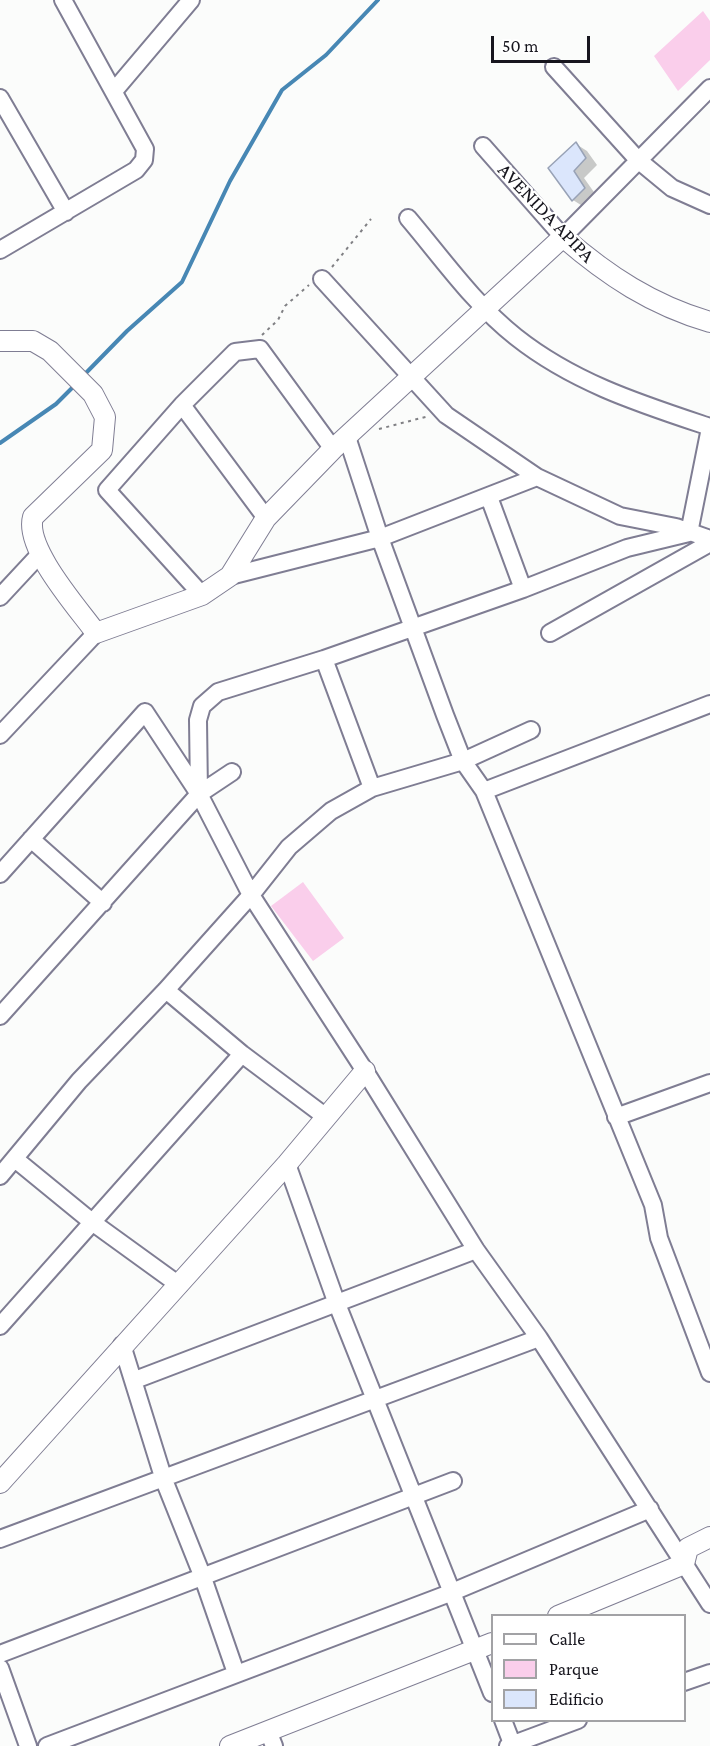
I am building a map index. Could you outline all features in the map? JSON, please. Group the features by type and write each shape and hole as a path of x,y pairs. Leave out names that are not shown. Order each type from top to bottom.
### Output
{"street":[{"path":"0,250 136,170 144,160 145,149 63,0"},
{"path":"114,92 191,0"},
{"path":"554,67 638,160 672,188 710,205"},
{"path":"230,576 266,518 340,443 563,237 710,88"},
{"path":"0,98 66,212"},
{"name":"AVENIDA APIPA","path":"483,146 563,237 597,267 632,291 679,313 710,321"},
{"path":"408,218 485,309 515,337 559,367 611,394 710,428 690,533"},
{"path":"322,279 443,412 537,477 620,516 676,527 710,541"},
{"path":"0,341 33,341 50,351 93,394 105,417 102,450 33,517 31,525 40,554 96,633"},
{"path":"201,595 106,490 182,405 235,352 260,349 340,443 380,538 463,760 484,791 653,1205 659,1238 710,1373"},
{"path":"182,405 266,518"},
{"path":"0,735 96,633 201,595 230,576 380,538 537,477"},
{"path":"489,497 523,589"},
{"path":"199,794 198,720 202,706 218,692 324,659 523,589 627,548 690,533"},
{"path":"550,633 710,541"},
{"path":"0,597 40,554"},
{"path":"324,659 372,788"},
{"path":"484,791 710,704"},
{"path":"0,874 145,712 199,794 251,895 365,1071 476,1250 539,1338 710,1604"},
{"path":"0,1176 79,1082 251,895 289,847 331,811 372,788 463,760 531,730"},
{"path":"0,1016 199,794 232,772"},
{"path":"31,839 103,903"},
{"path":"166,990 242,1054 326,1117"},
{"path":"0,1326 242,1054"},
{"path":"0,1483 287,1164 365,1071"},
{"path":"616,1117 710,1083"},
{"path":"15,1159 92,1222 179,1285"},
{"path":"287,1164 337,1304 450,1593 484,1646 491,1688"},
{"path":"135,1380 476,1250"},
{"path":"0,1539 164,1480 539,1338"},
{"path":"122,1345 135,1380 164,1480 202,1575 236,1673"},
{"path":"0,1654 453,1481"},
{"path":"47,1746 450,1593 650,1509"},
{"path":"684,1564 688,1548 710,1537"},
{"path":"563,1614 684,1564"},
{"path":"230,1746 271,1738 484,1646"},
{"path":"0,1668 28,1746"},
{"path":"686,1681 710,1673"},
{"path":"504,1722 511,1745 573,1722"}],"path":[{"path":"340,443 443,412"}],"green space":[{"path":"703,11 710,21 710,60 678,91 654,56"},
{"path":"303,882 344,938 313,961 271,906"}],"building":[{"path":"576,142 586,158 574,171 585,188 572,201 548,168"}],"waterway":[{"path":"83,376 127,331 182,282 230,181 282,90 326,55 378,0"},
{"path":"0,443 56,404 76,384"}]}
